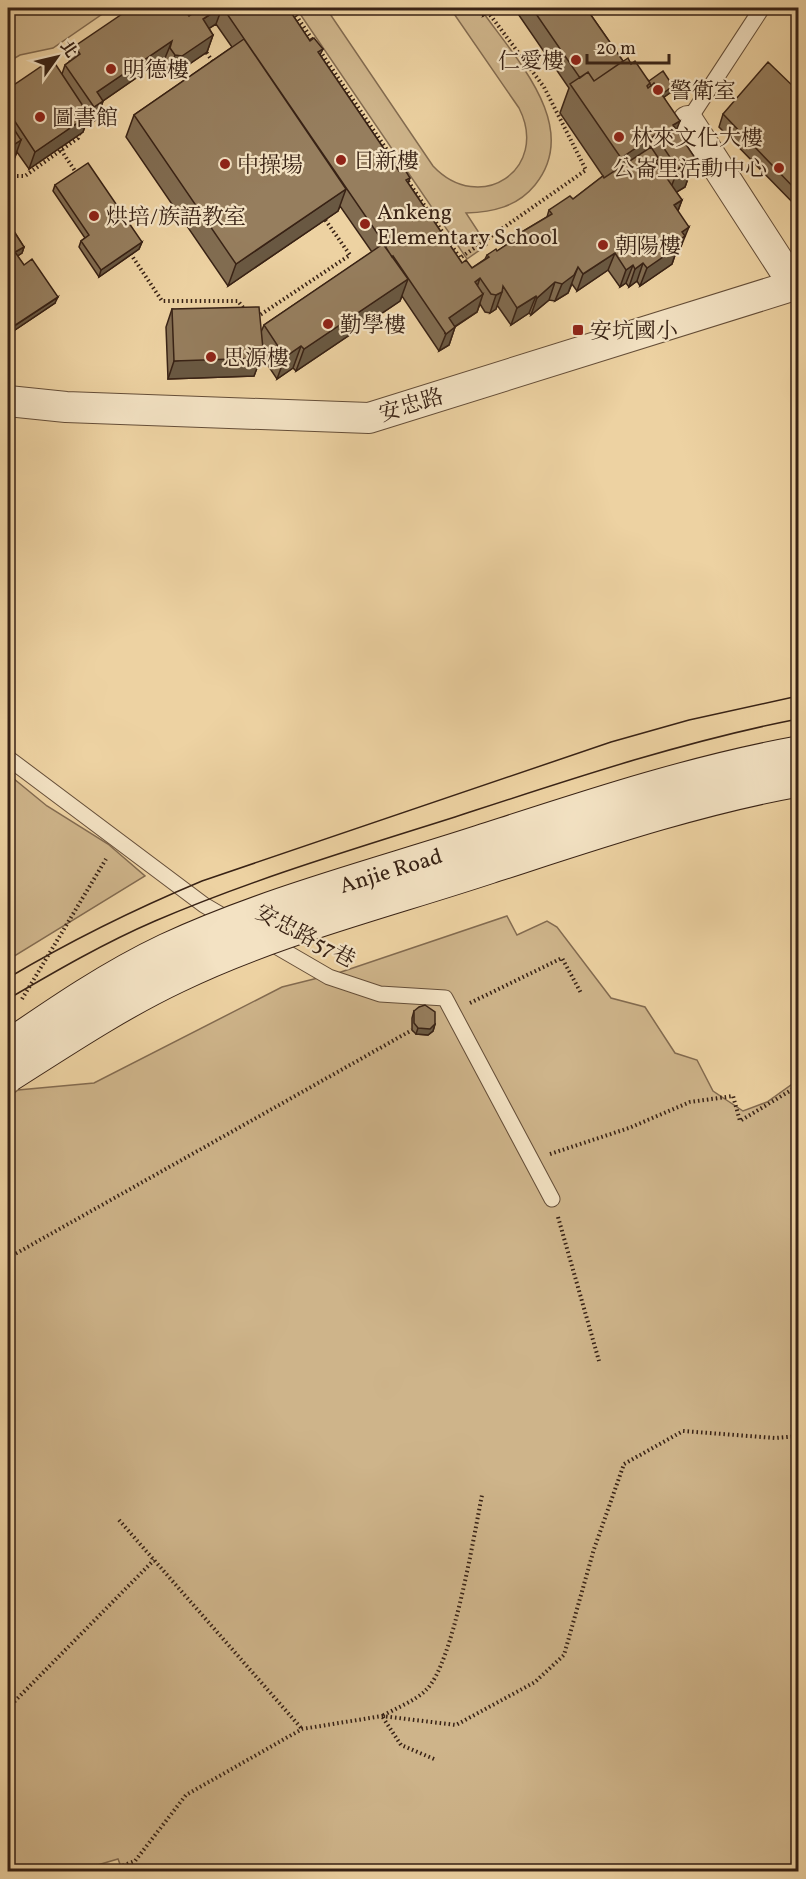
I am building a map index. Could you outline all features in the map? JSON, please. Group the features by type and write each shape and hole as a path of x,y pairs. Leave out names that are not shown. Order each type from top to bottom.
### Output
{"street":[{"path":"688,121 796,285"},
{"name":"安忠路","path":"8,401 66,407 369,418 796,285"},
{"name":"Anjie Road","path":"8,1061 90,992 166,951 230,924 623,796 704,773 798,753"},
{"name":"Anjie Road","path":"8,1061 177,975 242,949 633,820 710,798 798,780"}],"lane":[{"path":"688,121 762,8"},
{"path":"8,412 66,407"},
{"name":"安忠路57巷","path":"8,758 204,905 329,977 380,994 445,998 552,1199"}],"path":[{"path":"291,8 460,258 586,170 544,87 485,8"},
{"path":"198,40 219,69"},
{"path":"8,176 25,176 78,138 81,128"},
{"path":"61,150 80,178"},
{"path":"124,244 162,301 238,301 252,319 275,307 350,255 322,216"},
{"path":"20,1003 118,840"},
{"path":"452,1011 562,958 581,993"},
{"path":"8,1258 412,1030"},
{"path":"532,1160 629,1128 690,1102 733,1096 740,1121 798,1086"},
{"path":"552,1199 599,1361"},
{"path":"106,1872 135,1861 186,1795 302,1729 382,1716 456,1725 535,1682 564,1655 594,1549 624,1464 683,1431 775,1438 798,1436"},
{"path":"382,1716 427,1690 441,1665 455,1623 482,1495"},
{"path":"119,1520 302,1729"},
{"path":"8,1708 154,1560"},
{"path":"382,1716 401,1744 434,1759"}],"shaded area":[{"path":"8,8 111,8 53,48 20,55 8,62"},
{"path":"296,8 326,8 433,166 451,180 471,187 489,186 505,179 518,166 525,150 526,130 519,108 450,8 480,8 525,70 538,92 547,116 551,139 548,162 535,185 520,199 504,207 466,213 487,245 467,259"},
{"path":"8,774 47,806 108,844 145,876 8,960"},
{"path":"507,916 517,935 547,921 557,927 611,998 645,1007 675,1053 697,1060 713,1091 743,1111 767,1102 798,1080 798,1628 796,1635 798,1639 798,1871 123,1872 118,1859 84,1869 57,1865 8,1872 8,1098 18,1090 94,1083 282,987 338,973"}],"building":[{"name":"明德樓","path":"131,8 183,8 189,16 201,8 220,8 203,19 213,35 182,56 175,55 170,48 172,41 97,92 103,101 94,107 65,65 80,54 75,46"},
{"path":"223,8 288,8 310,41 314,38 323,49 318,52 399,171 404,168 410,178 406,180 462,263 466,260 472,268 489,257 487,255 496,249 497,251 521,235 520,233 552,214 549,210 570,196 573,199 603,176 604,178 651,147 659,159 655,161 682,200 674,205 689,227 682,232 685,236 676,242 679,246 647,268 643,263 635,269 633,265 626,270 615,253 583,274 578,267 574,275 562,284 555,282 537,298 536,296 517,308 503,286 502,292 496,295 491,294 480,278 475,282 483,294 449,318 455,327 446,334"},
{"path":"532,8 586,8 623,61 594,81 588,72 580,78"},
{"name":"中操場","path":"244,39 346,189 236,264 134,115"},
{"path":"628,58 631,64 635,61 650,83 648,88 654,83 680,121 673,125 695,158 678,169 655,135 621,158 570,84 588,72 594,81"},
{"name":"圖書館","path":"52,59 89,115 35,152 8,111 8,89"},
{"name":"公崙里活動中心","path":"768,62 798,91 798,192 723,114"},
{"path":"663,71 673,86 662,94 654,83 651,86 649,81"},
{"path":"8,120 21,140 12,146 14,149 8,154"},
{"name":"烘培/族語教室","path":"88,163 142,242 101,270 81,241 89,235 55,185"},
{"path":"8,222 24,247 15,252 24,265 32,259 58,297 14,326 11,321 8,323"},
{"path":"383,244 408,279 304,349 301,346 285,357 264,325"},
{"name":"思源樓","path":"259,307 263,349 260,349 261,358 174,361 172,309"},
{"path":"425,1005 435,1012 435,1024 430,1029 418,1028 414,1023 414,1011"}],"tram line":[{"path":"8,978 103,926 202,881 611,742 689,720 798,696"},
{"path":"8,999 80,958 136,930 266,878 625,763 754,728 798,719"}],"place":[{"name":"仁愛樓","path":"576,60"},
{"name":"明德樓","path":"111,69"},
{"name":"警衛室","path":"658,90"},
{"name":"圖書館","path":"40,117"},
{"name":"林來文化大樓","path":"619,137"},
{"name":"日新樓","path":"341,160"},
{"name":"中操場","path":"225,164"},
{"name":"公崙里活動中心","path":"779,168"},
{"name":"烘培/族語教室","path":"94,216"},
{"name":"Ankeng Elementary School","path":"365,224"},
{"name":"朝陽樓","path":"603,245"},
{"name":"勤學樓","path":"328,324"},
{"name":"安坑國小","path":"578,330"},
{"name":"思源樓","path":"211,357"}]}
